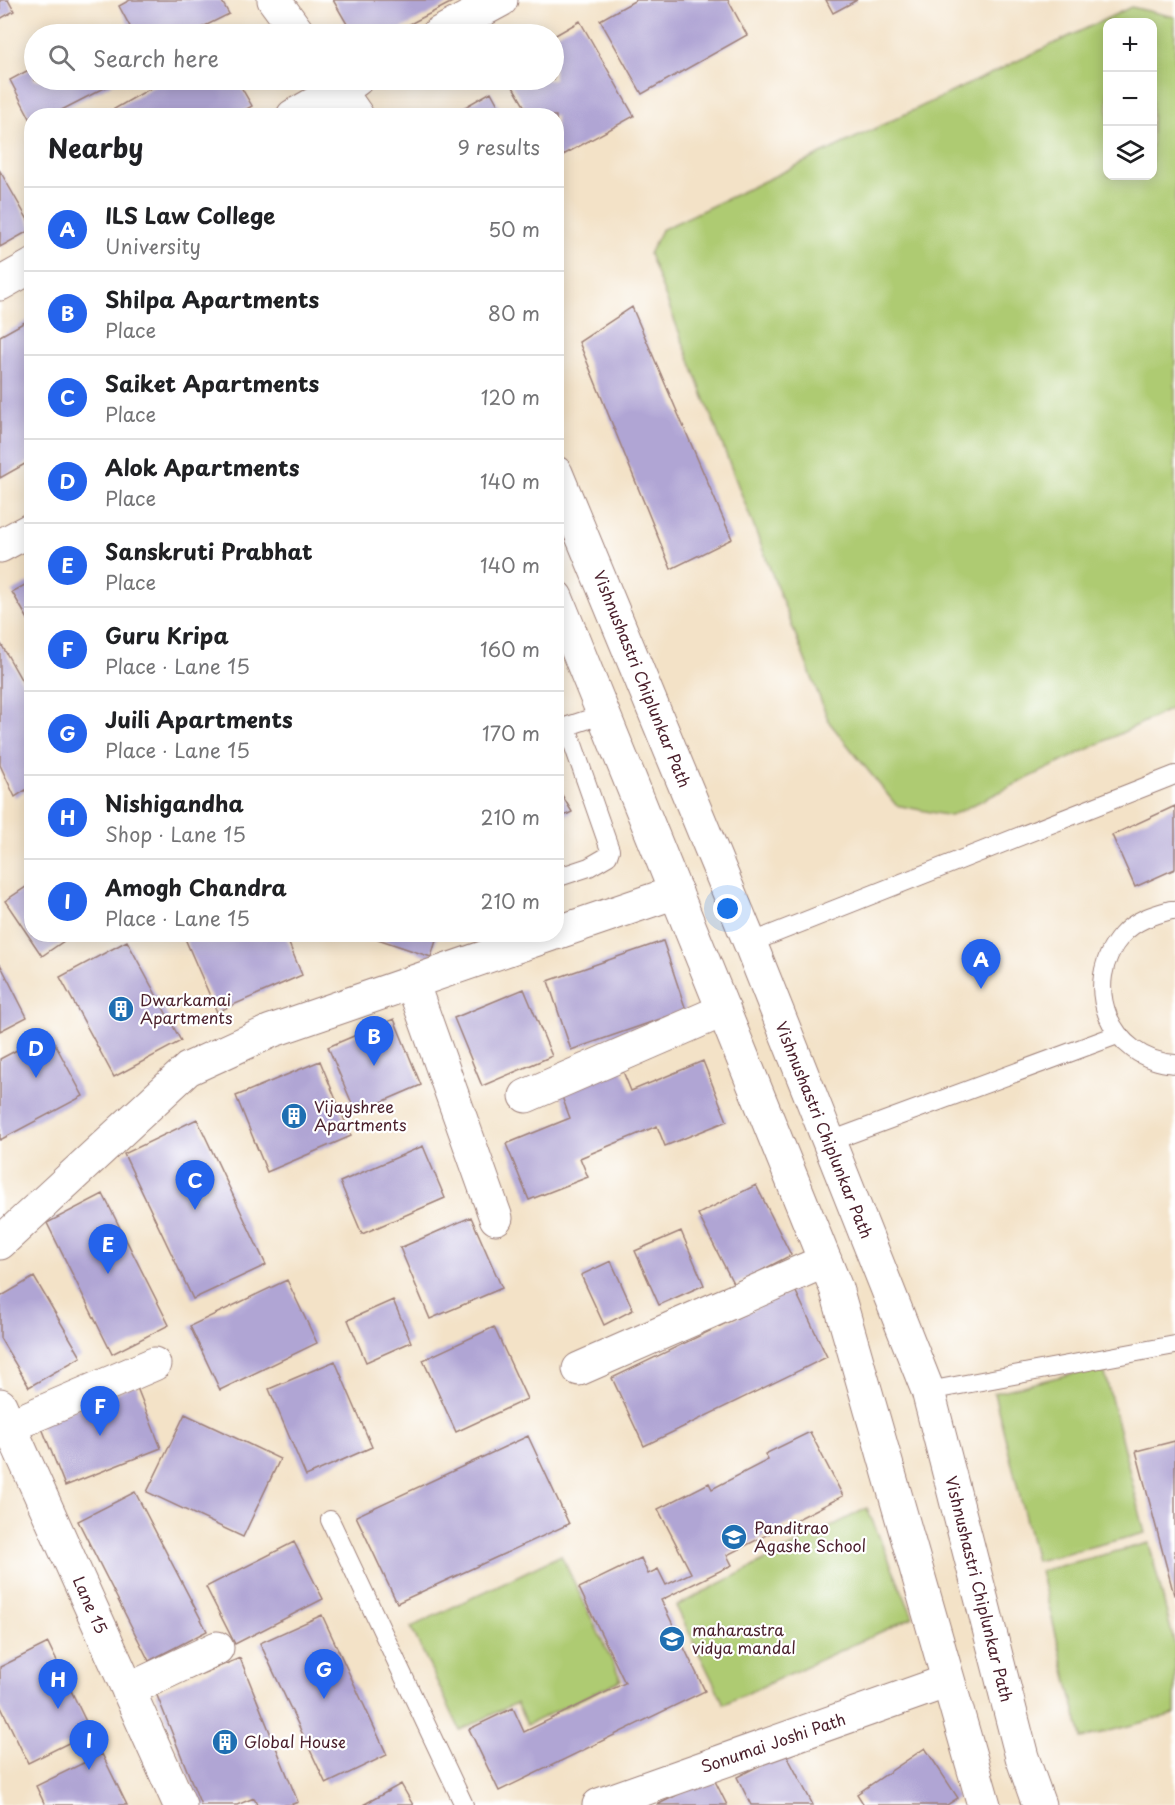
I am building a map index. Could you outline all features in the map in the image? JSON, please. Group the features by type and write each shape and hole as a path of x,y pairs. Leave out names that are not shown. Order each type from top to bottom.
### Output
{"street":[{"path":"274,0 292,24"},
{"path":"457,24 501,0"},
{"path":"310,108 346,91"},
{"path":"0,284 24,270"},
{"name":"Vishnushastri Chiplunkar Path","path":"564,491 750,943 928,1391 1022,1757 1039,1805"},
{"path":"0,546 24,534"},
{"path":"564,616 836,1288 984,1805"},
{"path":"564,930 676,892"},
{"path":"0,1243 188,1069 271,1030 529,942"},
{"path":"412,982 496,1218"},
{"path":"526,1096 724,1010"},
{"path":"579,1369 825,1261"},
{"path":"3,1420 154,1364"},
{"name":"Lane 15","path":"3,1420 180,1805"},
{"path":"128,1690 217,1648"},
{"name":"Sonumai Joshi Path","path":"598,1805 948,1681"}],"lane":[{"path":"564,728 604,714"},
{"path":"564,734 610,850 608,856 599,862 564,875"},
{"path":"750,943 1175,775"},
{"path":"1175,910 1144,918 1123,934 1108,957 1101,984 1104,1010 1117,1035 1137,1053 1161,1064 1175,1064"},
{"path":"828,1142 1117,1035"},
{"path":"928,1391 1175,1345"},
{"path":"330,1520 464,1805"}],"green space":[{"path":"1131,7 1175,17 1175,707 950,816 896,805 829,722 649,254 661,230 1103,20 1103,180 1157,180 1157,18 1108,18"},
{"path":"1103,1366 1145,1533 1036,1561 994,1393"},
{"path":"867,1508 913,1617 724,1704 676,1606"},
{"path":"1149,1543 1175,1646 1175,1714 1082,1738 1040,1571"},
{"path":"561,1555 621,1680 527,1725 516,1703 460,1730 411,1627"}],"building":[{"path":"0,0 8,0 14,11 0,19"},
{"path":"130,0 221,0 229,14 209,24 129,24 119,6"},
{"path":"333,0 456,0 410,24 347,24"},
{"path":"636,0 728,0 747,35 642,94 600,20"},
{"path":"826,0 857,0 833,13"},
{"path":"580,21 634,116 564,155 564,108 525,108 515,90 564,90 564,30"},
{"path":"24,72 24,90 101,90 66,108 25,108 10,80"},
{"path":"148,90 243,90 252,106 249,108 116,108"},
{"path":"491,92 500,108 463,108"},
{"path":"0,171 24,213 24,234 0,247"},
{"path":"632,307 732,539 671,569 579,342"},
{"path":"24,322 24,464 0,478 0,336"},
{"path":"24,585 24,612 12,592"},
{"path":"0,642 24,685 24,791 15,797 0,765"},
{"path":"564,798 572,812 564,816"},
{"path":"1175,806 1175,869 1135,887 1112,835"},
{"path":"24,888 24,929 5,901"},
{"path":"663,941 686,1010 571,1050 548,981"},
{"path":"33,942 62,942 42,956"},
{"name":"Dwarkamai Apartments","path":"128,942 181,1041 114,1077 60,977"},
{"path":"186,942 288,942 302,975 217,1012"},
{"path":"387,942 436,942 431,957"},
{"path":"0,964 27,1017 0,1031"},
{"path":"524,989 552,1056 482,1086 454,1018"},
{"path":"394,1019 421,1085 356,1113 328,1047"},
{"path":"49,1033 83,1096 0,1140 0,1059"},
{"name":"Vijayshree Apartments","path":"320,1061 351,1136 267,1172 236,1096"},
{"path":"703,1061 727,1121 665,1146 657,1126 580,1158 588,1177 529,1200 506,1144 570,1118 559,1089 620,1064 631,1091"},
{"path":"197,1119 266,1265 193,1299 124,1154"},
{"path":"423,1146 445,1198 362,1234 340,1182"},
{"path":"756,1185 791,1255 734,1285 698,1214"},
{"path":"103,1194 169,1325 112,1354 47,1223"},
{"path":"471,1217 502,1288 430,1319 400,1248"},
{"path":"681,1231 704,1285 659,1305 635,1251"},
{"path":"611,1261 633,1310 604,1325 581,1275"},
{"path":"34,1277 81,1357 29,1387 0,1338 0,1297"},
{"path":"287,1280 317,1343 220,1390 190,1326"},
{"path":"795,1290 827,1357 644,1446 612,1378"},
{"path":"393,1300 411,1342 366,1362 348,1320"},
{"path":"494,1327 527,1399 456,1432 423,1360"},
{"path":"335,1361 372,1447 306,1476 269,1389"},
{"path":"136,1385 161,1448 65,1486 40,1423"},
{"path":"185,1414 280,1459 243,1537 147,1492"},
{"path":"810,1432 843,1496 727,1555 732,1565 661,1600 705,1691 499,1791 469,1729 513,1708 524,1732 625,1683 579,1588 641,1558 648,1574 658,1569 666,1585 691,1573 658,1509 709,1483 712,1489 768,1460 765,1454"},
{"path":"528,1436 569,1524 397,1603 356,1516"},
{"path":"1175,1441 1175,1595 1174,1595 1136,1451"},
{"path":"135,1492 207,1631 149,1661 78,1521"},
{"path":"294,1542 323,1599 235,1644 206,1587"},
{"path":"322,1615 387,1755 326,1784 260,1643"},
{"path":"48,1643 91,1732 28,1763 0,1705 0,1667"},
{"name":"Global House","path":"240,1658 298,1802 290,1805 257,1805 254,1798 237,1805 201,1805 156,1693"},
{"path":"925,1748 958,1798 947,1805 864,1805 857,1794"},
{"path":"785,1752 813,1805 751,1805 737,1777"},
{"path":"102,1754 127,1805 45,1805 36,1786"},
{"path":"713,1777 727,1805 657,1805"},
{"path":"401,1784 413,1805 363,1805"}],"place":[{"name":"ILS Law College","path":"981,989"},
{"name":"Dwarkamai Apartments","path":"121,1009"},
{"name":"Shilpa Apartments","path":"374,1066"},
{"name":"Alok Apartments","path":"36,1078"},
{"name":"Vijayshree Apartments","path":"294,1116"},
{"name":"Saiket Apartments","path":"195,1210"},
{"name":"Sanskruti Prabhat","path":"108,1274"},
{"name":"Guru Kripa","path":"100,1436"},
{"name":"Panditrao Agashe School","path":"734,1537"},
{"name":"maharastra vidya mandal","path":"672,1639"},
{"name":"Juili Apartments","path":"324,1699"},
{"name":"Nishigandha","path":"58,1709"},
{"name":"Global House","path":"225,1742"},
{"name":"Amogh Chandra","path":"89,1770"}]}
